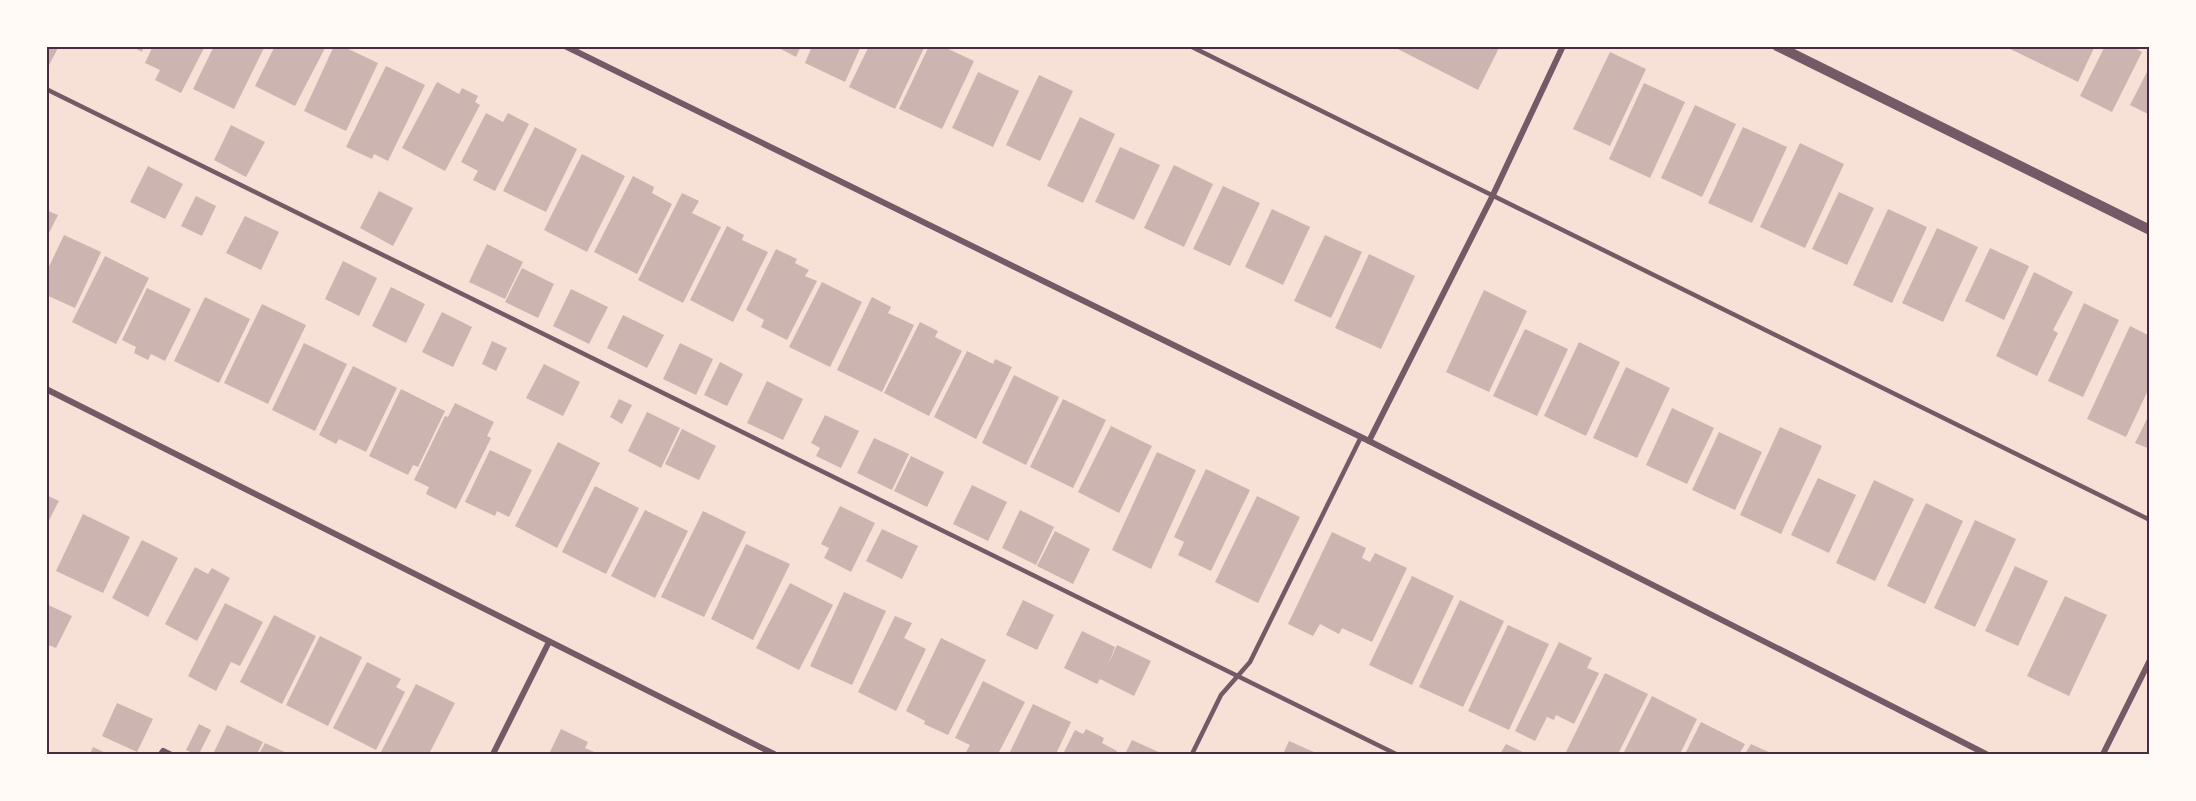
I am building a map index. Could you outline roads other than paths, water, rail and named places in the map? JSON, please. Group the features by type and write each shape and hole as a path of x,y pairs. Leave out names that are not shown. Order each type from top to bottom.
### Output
{"street":[{"path":"565,46 1361,437 1986,754"},
{"path":"1369,441 1492,197 1563,46"},
{"path":"1777,46 2150,230"},
{"path":"46,389 774,754"},
{"path":"493,754 549,642"},
{"path":"2103,754 2150,660"}],"lane":[{"path":"1190,46 2150,520"},
{"path":"46,88 1396,754"},
{"path":"1192,754 1221,695 1250,662 1361,437"},
{"path":"160,754 163,750 171,754"}]}
